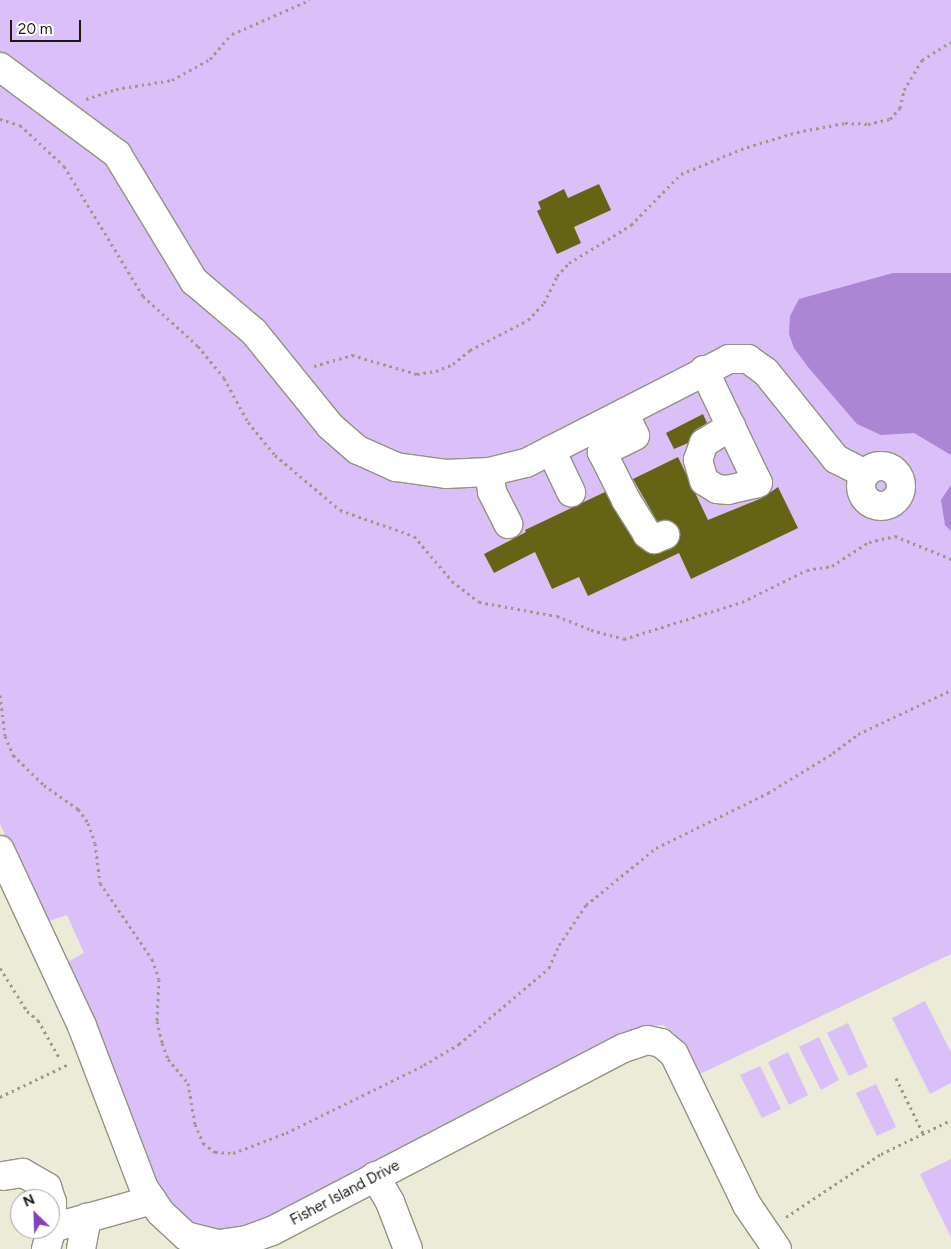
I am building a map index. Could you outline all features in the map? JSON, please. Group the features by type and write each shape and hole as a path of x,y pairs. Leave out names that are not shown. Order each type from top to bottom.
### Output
{"street":[{"path":"0,66 118,154 194,281 254,332 296,380 330,426 358,450 396,467 446,474 489,472 526,463 704,370 729,359 748,359 766,372 836,459 864,474"},
{"path":"704,370 730,426"},
{"path":"624,413 635,436 602,452 626,500 647,534 654,539 665,535"},
{"path":"552,450 570,492"},
{"path":"489,472 492,492 508,524"},
{"name":"Fisher Island Drive","path":"1,856 82,1026 134,1162 152,1200 177,1230 196,1241 232,1244 263,1243 375,1176 624,1048 640,1041 654,1040 668,1048 678,1062 747,1205 777,1249"},
{"path":"3,1176 23,1173 48,1189"},
{"path":"375,1176 390,1202 408,1249"},
{"path":"60,1232 87,1218 152,1200"},
{"path":"81,1249 87,1218"}],"path":[{"path":"65,114 86,100 116,89 172,80 210,59 232,34 310,0"},
{"path":"296,380 308,369 325,360 352,355 417,374 436,371 453,364 470,350 528,320 544,303 557,276 569,263 592,252 632,225 681,174 741,149 797,132 845,123 868,124 890,119 900,108 904,90 922,60 951,42"},
{"path":"0,695 5,736 14,755 44,785 78,809 88,823 95,843 100,883 152,959 159,979 157,1022 162,1043 168,1059 188,1083 195,1124 203,1143 215,1152 233,1153 286,1133 424,1065 459,1044 549,968 559,945 586,905 656,848 768,794 833,754 858,734 951,690"},
{"path":"0,968 27,1011 38,1020 60,1059"},
{"path":"0,1097 74,1062"},
{"path":"896,1078 923,1133"},
{"path":"782,1219 881,1154 951,1120"}],"shaded area":[{"path":"0,0 951,0 951,954 698,1075 676,1035 663,1025 643,1027 293,1211 231,1234 185,1222 159,1194 66,963 84,953 67,915 46,922 0,824"},
{"path":"893,273 951,273 951,455 914,433 881,435 857,424 808,367 794,348 789,334 790,316 799,299"},
{"path":"951,485 951,531 945,525 941,500"},
{"path":"925,1001 951,1052 951,1083 930,1094 892,1018"},
{"path":"848,1023 868,1067 849,1076 827,1033"},
{"path":"819,1037 839,1080 821,1090 799,1047"},
{"path":"788,1052 808,1095 789,1105 768,1062"},
{"path":"760,1066 781,1109 762,1118 740,1075"},
{"path":"876,1084 896,1127 877,1136 856,1093"},
{"path":"951,1159 951,1237 920,1174"}],"building":[{"path":"599,184 611,210 574,227 581,243 557,254 537,211 541,209 538,202 564,189 568,198"},
{"path":"703,414 707,423 695,430 688,443 674,449 666,433"},
{"path":"678,457 708,520 762,498 778,487 798,528 691,579 679,553 588,596 579,577 552,589 535,552 494,573 484,554 526,532 525,530 605,492 638,546 652,554 671,549 680,538 679,529 668,520 657,521 633,479"}]}
